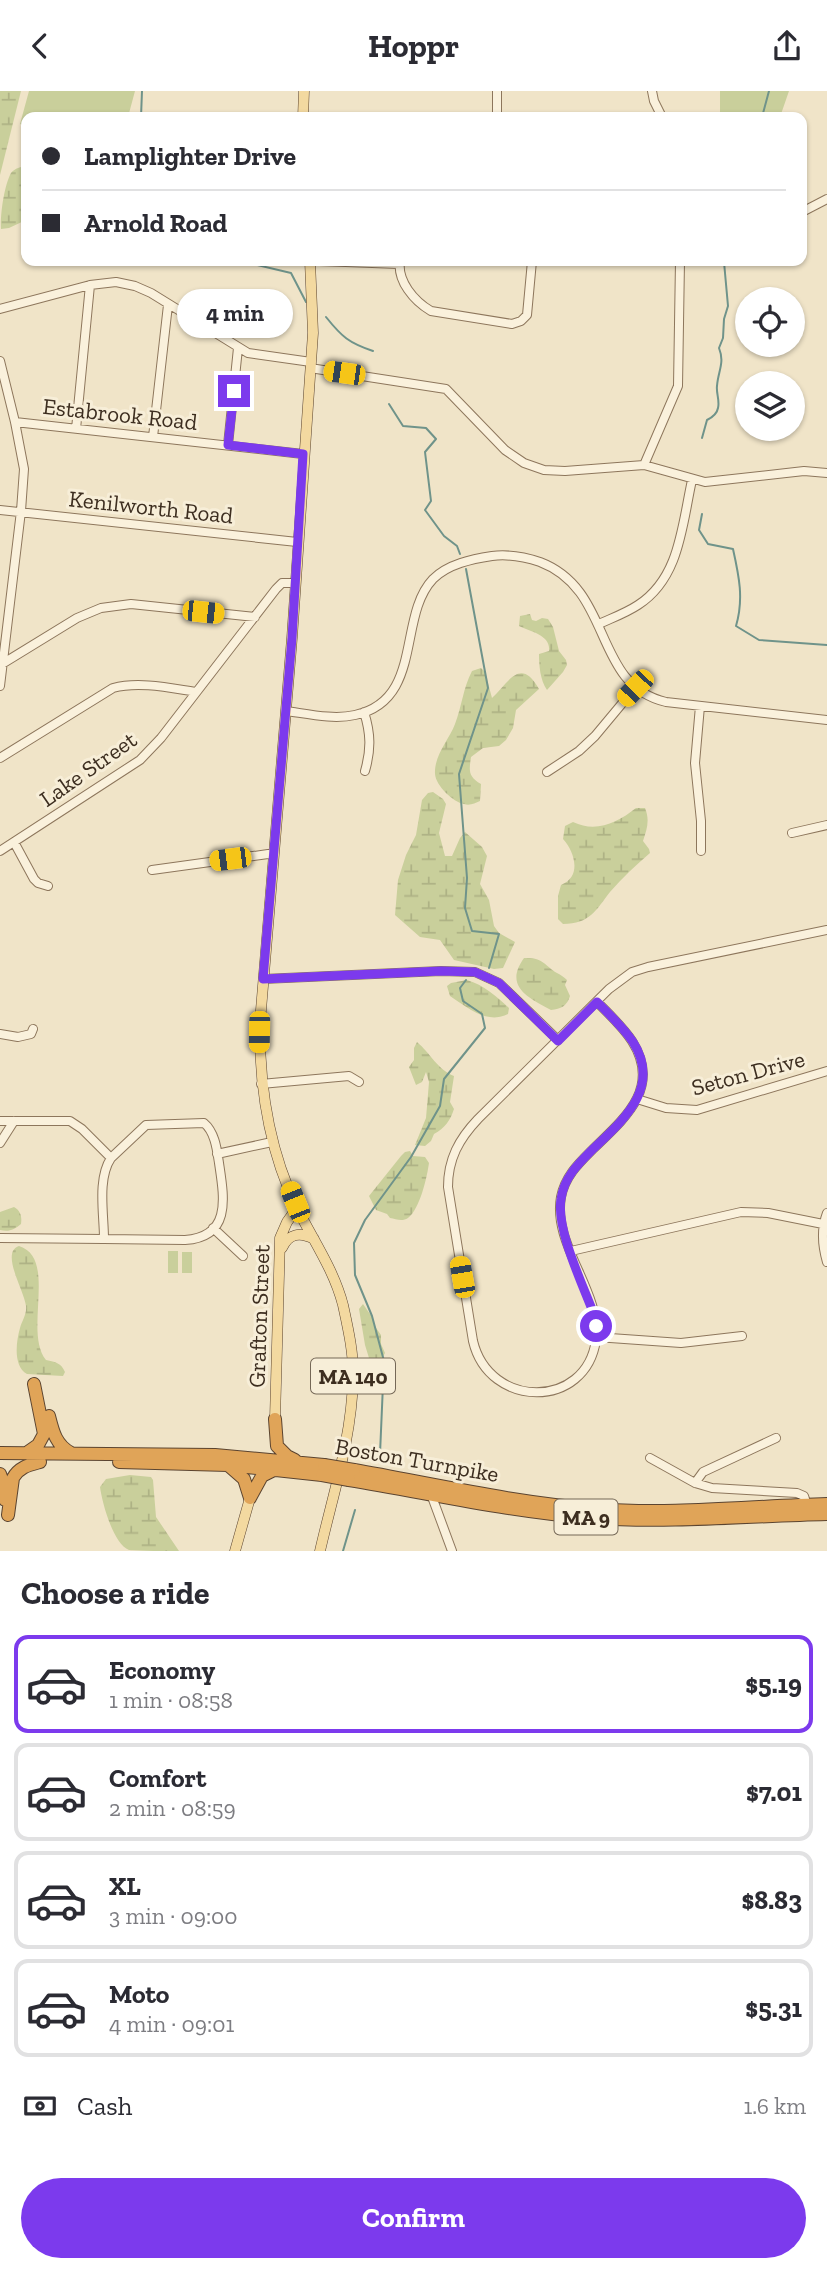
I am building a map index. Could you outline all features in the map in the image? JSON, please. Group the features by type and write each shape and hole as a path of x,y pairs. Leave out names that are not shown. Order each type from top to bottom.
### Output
{"highway":[{"path":"24,1453 38,1445 44,1434 39,1384 54,1434 61,1447 71,1453"},
{"path":"246,1457 266,1447 275,1419"},
{"path":"275,1419 277,1446 299,1461"},
{"name":"Boston Turnpike","path":"0,1453 246,1457 299,1461 323,1470"},
{"name":"Boston Turnpike","path":"0,1461 228,1465 323,1470 540,1504 595,1509 670,1510 827,1504"},
{"path":"0,1474 8,1515 13,1478 23,1467 40,1461"},
{"path":"228,1465 244,1479 250,1497"},
{"path":"250,1497 263,1475 278,1469"},
{"name":"Boston Turnpike","path":"351,1475 431,1494 593,1518 675,1519 827,1514"}],"main road":[{"path":"303,112 304,91"},
{"name":"MA 140","path":"310,266 313,309 310,365 286,712 259,1032 261,1084 272,1142 297,1208 333,1277 349,1334 353,1377 348,1432 320,1551"},
{"name":"Grafton Street","path":"275,1419 280,1251 284,1228 297,1208"},
{"path":"280,1251 291,1236 304,1235 314,1239"},
{"path":"235,1551 250,1497"}],"street":[{"path":"497,91 497,112"},
{"path":"652,91 660,112"},
{"path":"807,209 827,199"},
{"path":"400,266 401,275 410,293 423,307 431,311 512,324 522,321 527,315 532,266"},
{"path":"644,465 678,386 680,266"},
{"path":"0,309 105,282 127,284 151,293 239,348 256,355 446,389 497,444 515,458 535,467 565,471 644,465 692,480 712,482 804,471 827,473"},
{"path":"76,429 90,285"},
{"path":"153,437 168,305"},
{"path":"228,445 239,348"},
{"path":"0,361 24,469 0,686"},
{"name":"Estabrook Road","path":"15,422 303,454"},
{"path":"599,624 637,606 662,583 674,559 692,480"},
{"name":"Kenilworth Road","path":"0,510 297,543"},
{"path":"286,712 339,716 365,712 384,702 402,673 425,591 432,580 455,565 504,555 547,565 573,583 587,601 619,671 635,688 656,700 827,720"},
{"name":"Lake Street","path":"0,851 140,760 161,739 280,585 295,583"},
{"path":"2,664 77,618 102,608 131,604 255,617"},
{"path":"0,758 113,688 141,685 196,692"},
{"path":"547,772 579,751 595,736 635,688"},
{"path":"700,706 695,762 701,851"},
{"path":"365,712 371,738 365,771"},
{"path":"792,833 827,825"},
{"path":"14,842 34,879 48,886"},
{"path":"152,870 274,855"},
{"path":"597,1002 628,1035 641,1058 643,1076 637,1099 623,1119 578,1164 566,1182 561,1196 562,1226 593,1312 596,1337 584,1368 572,1380 557,1388 524,1392 493,1378 482,1365 475,1350 449,1199 450,1165 463,1136 478,1119 618,981 632,972 827,930"},
{"path":"263,979 441,971 475,972 499,983 558,1041"},
{"path":"0,1034 25,1036 31,1034 33,1029"},
{"name":"Seton Drive","path":"637,1099 671,1109 697,1110 827,1071"},
{"path":"261,1084 346,1076 359,1082"},
{"path":"0,1121 70,1121 82,1129 111,1158"},
{"path":"0,1143 14,1121"},
{"path":"0,1238 190,1240 202,1237 213,1228 222,1214 224,1204 217,1154 211,1131 204,1123 154,1123 142,1127 111,1158 106,1166 103,1184 104,1238"},
{"path":"217,1154 272,1142"},
{"path":"571,1251 741,1212 768,1213 823,1224"},
{"path":"827,1213 823,1224 823,1246 827,1262"},
{"path":"213,1228 243,1256"},
{"path":"596,1337 687,1343 742,1336"},
{"path":"695,1483 703,1472 776,1438"},
{"path":"650,1458 695,1483 729,1490 797,1493 804,1496 807,1505"},
{"path":"431,1494 452,1551"}],"green space":[{"path":"0,91 21,91 0,175"},
{"path":"29,91 135,91 129,112 23,112"},
{"path":"720,91 789,91 782,112 720,112"},
{"path":"21,167 21,222 1,229 3,201 9,179 11,173"},
{"path":"530,614 532,620 548,619 553,627 559,651 566,660 567,665 563,672 547,690 541,677 539,654 549,651 547,641 519,626 520,616"},
{"path":"481,668 485,672 492,698 508,680 520,673 532,679 539,689 516,710 513,728 506,740 499,746 483,748 471,757 470,773 481,784 480,801 466,805 446,793 436,779 435,767 455,724 469,677 472,671"},
{"path":"433,792 446,804 439,833 445,856 452,856 465,832 482,847 487,856 480,884 489,900 494,926 499,933 515,942 503,968 494,969 454,960 440,940 420,937 395,915 398,880 416,835 422,800 428,793"},
{"path":"636,808 645,808 647,812 643,841 650,853 619,882 591,915 580,922 563,924 558,919 558,896 561,885 568,881 574,870 571,851 563,839 565,826 573,822 590,827 606,825"},
{"path":"524,958 539,960 567,980 565,985 570,996 565,1005 551,1010 521,990 516,976"},
{"path":"467,980 494,995 509,1008 508,1014 500,1017 485,1016 450,996 447,986"},
{"path":"417,1042 439,1066 454,1076 450,1102 454,1109 447,1124 434,1134 425,1146 415,1145 426,1118 429,1082 426,1072 422,1082 416,1085 409,1067 414,1060"},
{"path":"410,1151 413,1156 425,1157 429,1163 427,1176 412,1214 401,1220 390,1218 376,1210 369,1196 401,1156"},
{"path":"14,1207 20,1214 21,1224 11,1230 0,1230 0,1212"},
{"path":"19,1246 30,1253 36,1265 39,1280 40,1348 46,1360 62,1367 65,1372 63,1376 27,1374 19,1365 17,1340 26,1306 12,1256"},
{"path":"168,1251 178,1251 178,1273 168,1273"},
{"path":"182,1252 192,1252 192,1273 182,1273"},
{"path":"363,1304 381,1335 385,1353 381,1360 369,1358 359,1309"},
{"path":"130,1475 151,1477 153,1480 156,1517 179,1551 129,1550 118,1540 106,1512 100,1487 106,1479"}],"waterway":[{"path":"141,112 142,91"},
{"path":"763,112 769,91"},
{"path":"261,266 291,273 306,302"},
{"path":"702,438 707,420 716,414 718,405 717,386 721,367 719,348 728,306 724,266"},
{"path":"326,317 346,339 373,351"},
{"path":"389,404 403,426 426,428 436,439 425,452 431,501 425,510 444,536 457,546 460,554"},
{"path":"702,514 699,530 708,544 733,549 740,597 736,626 759,640 827,645"},
{"path":"466,569 488,688 459,774 467,878 465,908 472,931 499,934 489,968"},
{"path":"380,1454 384,1361 372,1316 355,1275 354,1243 365,1220 411,1157 440,1106 444,1079 485,1028 482,1014 463,1001 460,988 466,980"},
{"path":"343,1551 355,1510"}],"route":[{"path":"234,391 228,445 303,454 292,638 263,979 463,970 475,972 504,987 558,1041 597,1002 634,1043 641,1058 643,1076 633,1108 574,1169 561,1196 562,1226 596,1326"}]}
